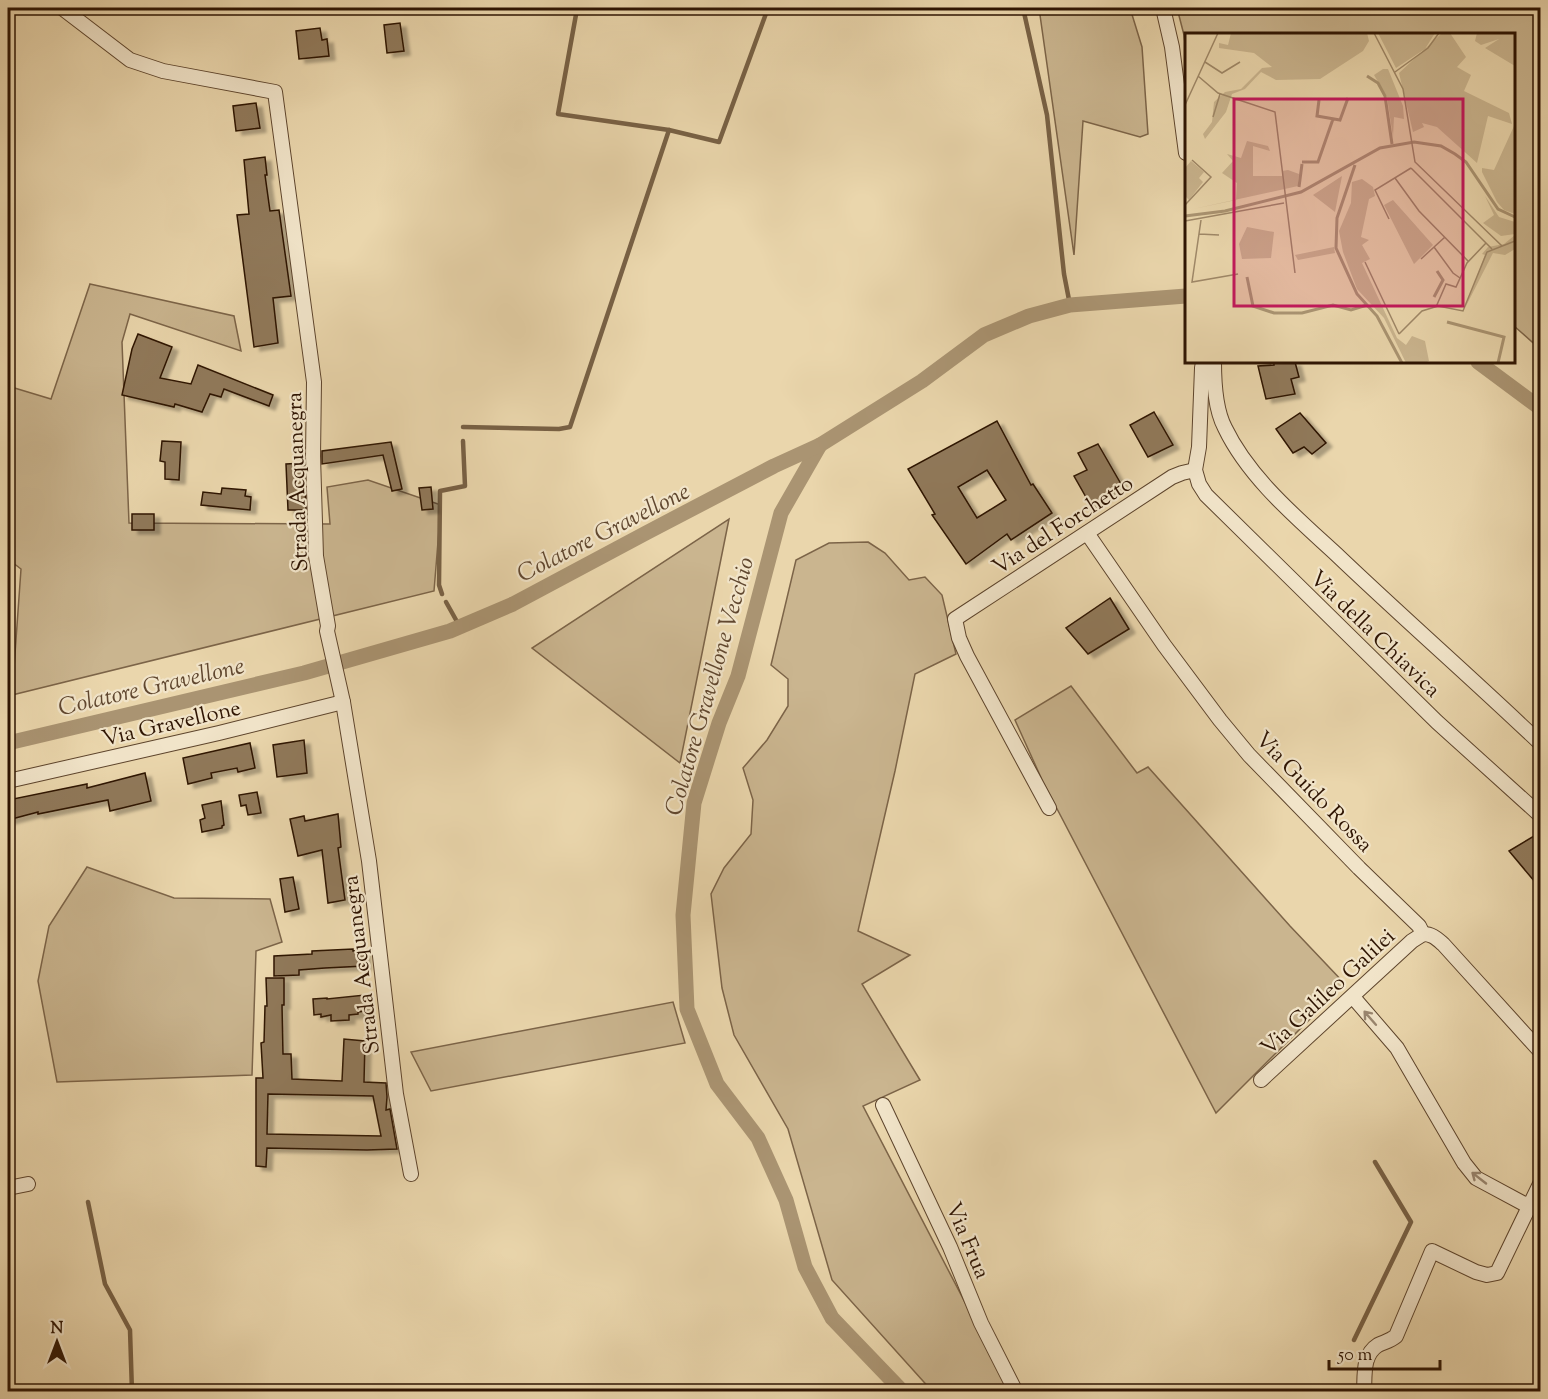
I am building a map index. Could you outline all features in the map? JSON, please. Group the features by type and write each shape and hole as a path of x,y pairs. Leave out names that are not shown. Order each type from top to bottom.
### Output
{"street":[{"name":"Strada Acquanegra","path":"62,8 130,60 163,71 275,92 314,382 313,456 316,556 327,631 343,702 369,861 396,1094 411,1174"},
{"path":"1162,8 1172,47 1185,145"},
{"path":"1195,470 1199,447 1203,363"},
{"path":"1214,363 1217,401 1224,428 1269,491 1540,743"},
{"name":"Via del Forchetto","path":"1049,808 958,638 955,619 1172,477 1182,472 1195,470"},
{"name":"Via della Chiavica","path":"1195,470 1199,484 1206,495 1437,722 1540,815"},
{"name":"Via Guido Rossa","path":"1087,533 1164,645 1234,738 1359,868 1419,926 1423,934 1429,934 1443,944 1540,1051"},
{"name":"Via Gravellone","path":"8,781 343,702"},
{"name":"Via Galileo Galilei","path":"1261,1080 1412,941 1423,934"},
{"path":"1353,997 1397,1048 1470,1171 1476,1178 1530,1207"},
{"name":"Via Frua","path":"883,1105 950,1246 981,1323 1016,1392"},
{"path":"8,1188 28,1184"},
{"path":"1364,1392 1365,1366 1369,1354 1376,1346 1396,1336 1432,1251 1476,1272 1487,1275 1497,1273 1540,1184"}],"shaded area":[{"path":"1039,8 1130,8 1142,47 1148,134 1140,137 1083,121 1074,255"},
{"path":"1177,8 1540,8 1540,349 1515,327 1515,33 1185,33 1185,44"},
{"path":"90,284 234,316 241,351 130,314 122,342 129,523 330,524 327,487 368,480 441,505 434,591 8,696 8,683 13,682 21,569 8,559 8,386 51,399"},
{"path":"729,519 680,763 532,648"},
{"path":"868,542 885,553 909,580 925,577 942,595 956,654 915,674 858,931 910,955 862,984 920,1080 863,1106 1011,1391 932,1391 832,1280 788,1129 734,1035 722,988 711,894 724,868 751,834 753,800 743,768 767,740 788,706 788,679 771,665 796,560 829,543"},
{"path":"1071,686 1137,773 1148,767 1345,984 1216,1113 1043,782 1015,720"},
{"path":"87,867 174,898 270,899 282,942 256,951 252,1075 57,1082 38,981 49,926"},
{"path":"673,1002 685,1043 431,1091 411,1052"}],"building":[{"path":"400,23 404,51 387,53 384,25"},
{"path":"320,28 322,40 327,39 329,56 299,59 296,31"},
{"path":"256,103 260,128 236,131 233,106"},
{"path":"265,157 270,211 279,210 291,296 273,298 278,343 254,347 237,215 249,214 244,160"},
{"path":"138,334 172,347 160,378 191,384 198,365 273,395 269,406 224,389 221,397 210,394 202,412 175,404 174,407 122,395 132,349"},
{"path":"1274,363 1295,363 1299,377 1291,379 1295,394 1266,399 1258,366 1274,365"},
{"path":"1154,412 1173,445 1148,457 1130,425"},
{"path":"1300,413 1326,443 1312,454 1304,447 1293,453 1276,429"},
{"path":"997,421 1031,485 1033,484 1052,513 1011,540 1007,534 966,564 932,515 935,514 908,469","holes":["987,470 1006,500 977,518 958,487"]},
{"path":"162,441 181,442 179,480 165,479 165,462 160,461"},
{"path":"391,442 402,489 392,491 383,455 322,464 322,451"},
{"path":"1098,444 1121,484 1091,506 1074,476 1087,470 1078,453"},
{"path":"304,463 306,510 288,510 286,464"},
{"path":"431,487 433,509 422,510 419,488"},
{"path":"222,488 246,490 245,496 251,497 250,510 201,505 203,492 221,494"},
{"path":"132,514 154,514 154,530 132,530"},
{"path":"1110,598 1129,629 1088,654 1066,628"},
{"path":"304,740 307,773 277,777 273,745"},
{"path":"250,743 255,768 238,772 237,768 211,773 212,778 188,784 183,758"},
{"path":"145,773 151,801 110,811 108,800 38,814 38,812 8,820 8,800 87,784 87,788"},
{"path":"257,792 261,813 248,815 246,805 241,806 239,795"},
{"path":"221,801 224,825 222,828 202,832 200,820 205,818 202,805"},
{"path":"338,814 341,847 338,848 345,900 328,903 322,850 298,856 290,819 304,816 305,821"},
{"path":"1534,836 1540,845 1540,888 1509,851"},
{"path":"293,877 299,909 285,912 280,879"},
{"path":"353,949 353,951 364,950 365,966 299,970 299,975 274,976 274,956"},
{"path":"266,978 284,978 283,1054 291,1054 292,1079 342,1081 344,1039 365,1041 364,1082 386,1083 386,1110 390,1109 397,1149 267,1148 266,1167 256,1166 256,1078 263,1078 261,1043 264,1042 265,1006 267,1006","holes":["268,1094 373,1096 381,1136 267,1134"]},
{"path":"365,995 366,1011 349,1015 349,1020 331,1021 331,1015 321,1017 321,1014 314,1015 313,999"}],"waterway":[{"path":"577,9 558,114 669,130 719,142 768,8"},
{"path":"1023,8 1047,115 1064,274 1070,305"},
{"path":"463,427 559,429 570,427 669,130"},
{"name":"Colatore Gravellone","path":"8,743 304,673 450,631 513,604 774,466 820,445 922,381 984,335 1029,316 1070,305 1185,296"},
{"name":"Colatore Gravellone","path":"1479,363 1540,408"},
{"path":"442,594 439,585 440,491 465,486 463,441"},
{"name":"Colatore Gravellone Vecchio","path":"820,445 781,513 738,676 719,723 694,803 683,915 687,1009 717,1084 758,1138 786,1200 805,1267 832,1318 903,1392"},
{"path":"446,602 460,627"},
{"path":"1354,1340 1411,1222 1375,1162"},
{"path":"88,1202 105,1284 130,1330 132,1392"},
{"name":"Colatore Gravellone Vecchio","path":"898,1392 902,1390"}]}
